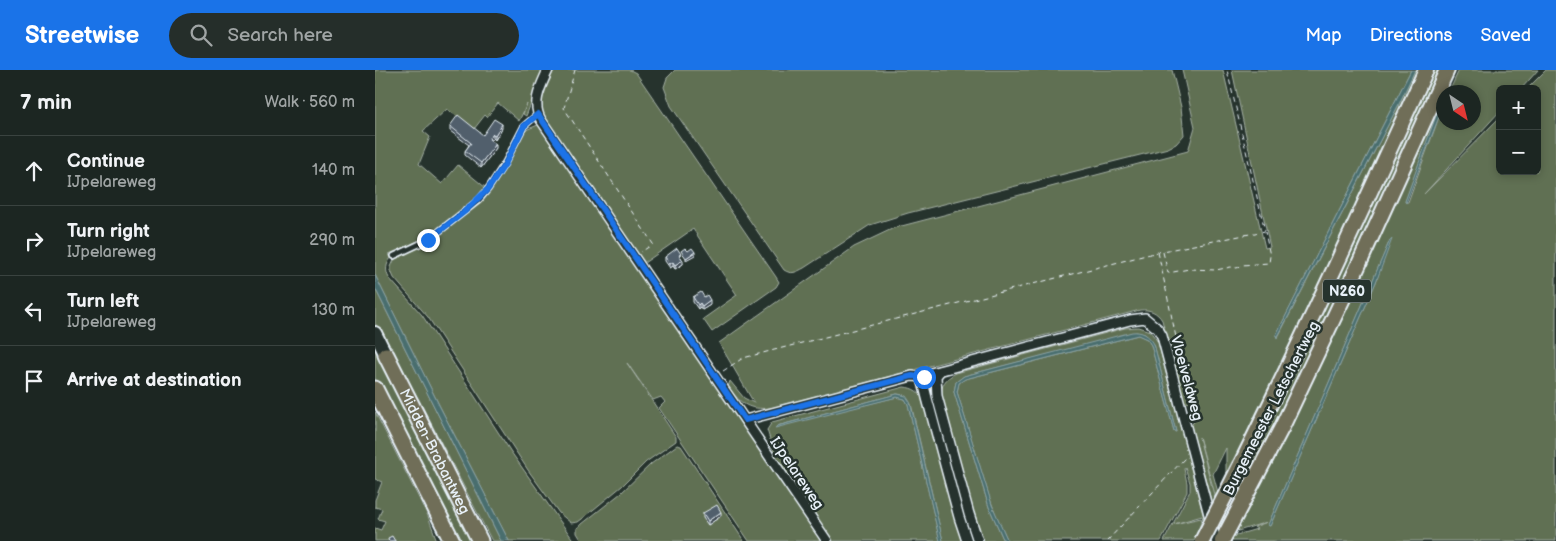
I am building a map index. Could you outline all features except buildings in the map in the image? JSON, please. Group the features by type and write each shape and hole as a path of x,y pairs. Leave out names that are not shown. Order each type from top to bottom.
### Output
{"highway":[{"name":"Midden-Brabantweg","path":"385,355 480,541"},
{"name":"Midden-Brabantweg","path":"375,389 452,541"}],"main road":[{"name":"Burgemeester Letschertweg","path":"1202,541 1324,292 1426,70"},
{"name":"Burgemeester Letschertweg","path":"1222,541 1282,427 1354,276 1447,70"},
{"name":"Midden-Brabantweg","path":"375,333 385,355"}],"street":[{"path":"538,114 536,104 538,94 548,70"},
{"name":"IJpelareweg","path":"538,114 827,541"},
{"name":"Vloeiveldweg","path":"924,377 927,374 1135,318 1145,318 1159,328 1216,541"},
{"path":"940,371 936,376 937,396 978,541"},
{"name":"IJpelareweg","path":"745,420 912,376 924,377"},
{"path":"924,377 923,382 929,408 967,541"}],"lane":[{"path":"394,256 428,240 479,200 505,164 524,126 538,114"}],"path":[{"path":"575,70 563,108 653,244 634,257"},
{"path":"1163,251 1168,273 1189,269 1216,270 1231,267 1237,268 1242,265 1269,263 1270,256 1265,231 1227,70"},
{"path":"715,376 743,358 1157,252 1265,231"},
{"path":"1157,252 1177,342 1169,362"},
{"path":"1107,541 1183,459 1193,453"}],"green space":[{"path":"375,70 544,70 526,116 523,114 527,104 519,121 498,103 474,129 447,109 423,131 430,137 419,164 442,184 458,165 486,188 453,219 429,235 389,254 391,258 387,265 387,270 389,278 422,315 511,452 574,541 509,541 375,275"},
{"path":"552,70 630,70 636,73 776,277 779,282 776,287 712,332 703,319 737,295 693,229 644,263 543,114 541,108 542,97"},
{"path":"675,70 1172,70 1181,107 1184,135 1176,144 1168,148 908,213 870,225 804,268 792,273 784,270 671,106 664,87 667,78"},
{"path":"1182,70 1223,70 1265,248 1270,247 1232,70 1411,70 1276,335 1278,337 1415,70 1421,70 1236,463 1233,460 1226,473 1226,448 1213,474 1231,540 1233,536 1257,529 1254,527 1267,522 1238,531 1236,528 1436,98 1436,116 1405,202 1408,202 1436,125 1436,130 1481,130 1481,85 1452,85 1459,70 1538,70 1525,85 1496,85 1496,115 1424,194 1496,121 1496,175 1541,175 1541,85 1531,85 1546,70 1556,70 1556,541 1228,541 1199,437 1226,541 1222,541 1191,426 1194,421 1190,404 1184,401 1162,320 1155,313 1147,310 1140,310 771,408 757,408 746,405 728,387 730,381 744,398 754,403 719,343 854,247 894,228 1188,151 1195,127","holes":["1390,240 1376,282 1270,526 1268,525"]},
{"path":"1431,70 1439,70 1330,313 1275,427 1235,502 1234,492 1325,306"},
{"path":"1449,70 1455,70 1448,85 1442,85"},
{"path":"538,125 823,541 749,541 659,408 665,402 661,397 653,400 627,363 676,437 676,441 646,462 622,486 582,519 571,523 559,513 528,470 428,317 394,278 391,267 394,260 432,240 483,199 500,176 523,134 528,129"},
{"path":"375,288 501,541 492,541 418,398 395,363 375,323"},
{"path":"1138,327 1150,331 1158,342 1210,541 1202,516 1174,524 1201,518 1202,520 1194,541 1164,541 1190,491 1190,483 1185,467 1187,492 1161,541 1008,541 989,496 957,392 959,383 965,379 1138,335 1147,339 1151,345 1174,431 1176,432 1154,344 1145,334 1136,332 964,376 956,382 954,392 989,507 1004,541 982,541 973,516 942,396 942,388 945,382 956,373 1125,328"},
{"path":"375,347 474,541 458,541 375,378"},
{"path":"904,387 916,391 924,401 963,541 943,541 911,404 904,395 897,394 777,426 897,397 905,399 908,404 940,541 832,541 776,458 767,430 772,422"},
{"path":"375,412 428,516 437,541 375,541 375,528 381,530 385,521 378,519 382,509 375,507 375,500 382,482 375,479"},
{"path":"677,445 681,446 744,541 582,541 577,533 577,528 621,493 651,464"}],"water":[{"path":"1411,70 1415,70 1399,104 1277,338 1276,335"},
{"path":"1436,116 1436,124 1406,203 1405,201"},
{"path":"1392,239 1376,282 1270,526 1268,525"},
{"path":"375,275 509,541 501,541 375,288"},
{"path":"1132,332 1145,334 1154,344 1176,432 1174,431 1151,345 1147,339 1138,335 965,379 959,383 957,392 992,505 1008,541 1004,541 989,507 954,392 956,382 964,376"},
{"path":"897,394 906,396 910,402 943,541 940,541 908,404 905,399 897,397 775,428"}],"route":[{"path":"428,240 479,200 505,164 524,126 538,114 745,420 912,376 924,377"}]}
